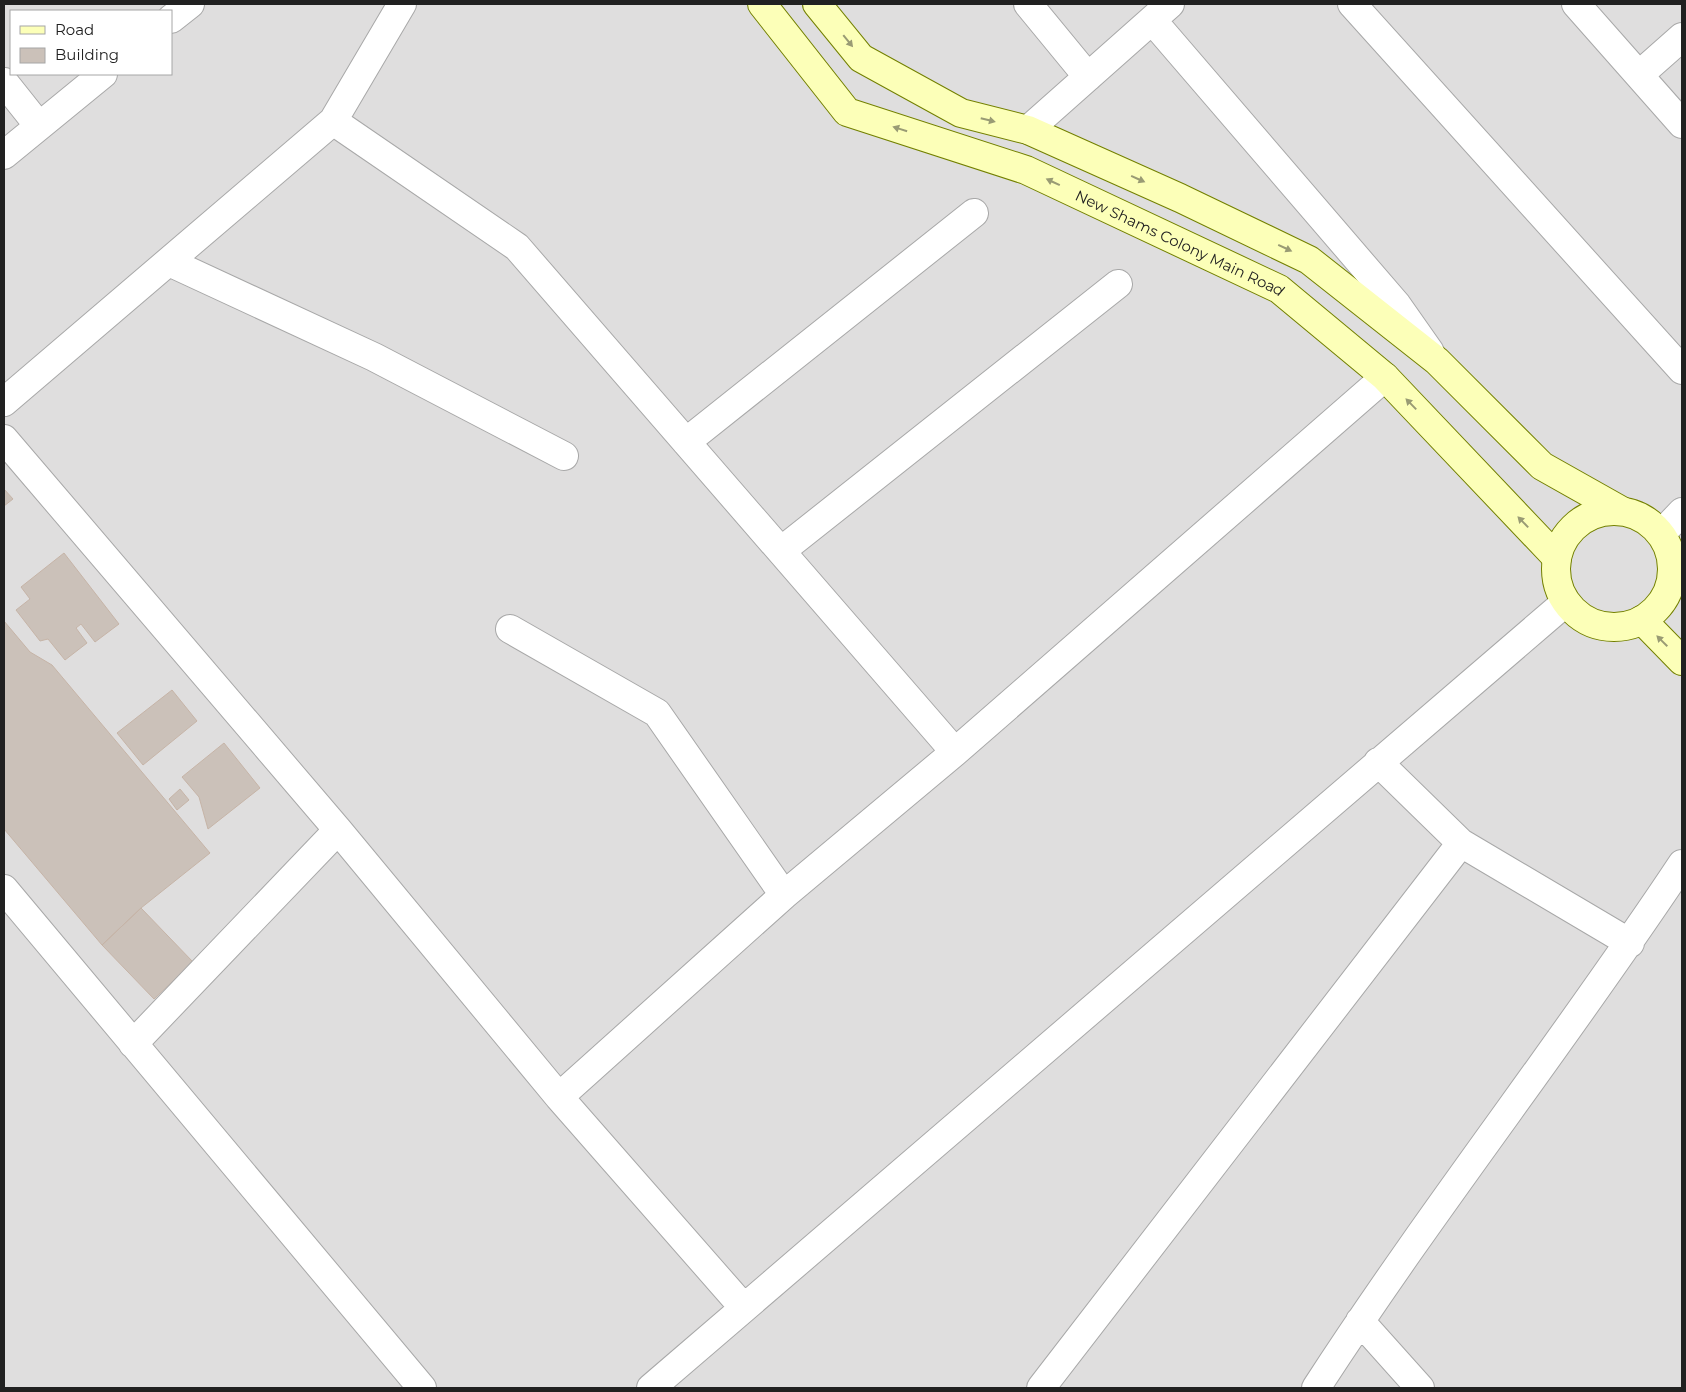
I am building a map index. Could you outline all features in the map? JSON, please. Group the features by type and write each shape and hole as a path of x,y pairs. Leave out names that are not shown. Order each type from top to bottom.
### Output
{"main road":[{"name":"New Shams Colony Main Road","path":"762,4 847,112 1026,170 1279,289 1385,377 1557,558"},
{"path":"817,4 861,58 961,113 1028,130 1180,198 1309,260 1437,361 1542,466 1622,511 1644,518 1661,534 1672,557 1677,589 1642,620 1622,627 1600,626 1581,618 1566,602 1556,581 1557,558 1569,532 1593,515 1622,511"},
{"path":"1642,620 1682,661"}],"street":[{"path":"172,18 190,4"},
{"path":"4,402 333,120 402,4"},
{"path":"1028,4 1088,77"},
{"path":"1352,4 1682,370"},
{"path":"1576,4 1682,124"},
{"path":"1028,130 1161,12 1397,305 1437,361"},
{"path":"1639,75 1682,37"},
{"path":"4,155 102,75"},
{"path":"4,82 39,126"},
{"path":"333,120 517,247 955,752"},
{"path":"686,442 974,213"},
{"path":"169,262 374,357 564,456"},
{"path":"781,551 1118,284"},
{"path":"559,1097 784,895 955,752 1385,377"},
{"path":"4,439 338,830 559,1097 744,1308"},
{"path":"1661,534 1682,512"},
{"path":"651,1388 1566,602"},
{"path":"510,629 657,713 784,895"},
{"path":"1378,762 1461,843 1630,943"},
{"path":"133,1044 338,830"},
{"path":"1041,1388 1461,843"},
{"path":"1316,1388 1360,1321 1630,943 1682,864"},
{"path":"4,889 422,1388"},
{"path":"1360,1321 1420,1388"}],"shaded area":[{"path":"4,4 1682,4 1682,1388 4,1388"}],"building":[{"path":"4,489 13,499 4,506"},
{"path":"64,553 119,624 95,642 81,624 76,628 87,643 65,660 48,639 40,641 16,610 30,599 21,587"},
{"path":"4,621 30,652 52,665 210,853 141,908 102,945 4,829"},
{"path":"172,690 197,721 143,765 117,733"},
{"path":"224,743 260,788 208,829 199,797 182,777"},
{"path":"180,789 189,800 177,810 169,799"},
{"path":"141,908 193,962 154,999 102,945"}]}
